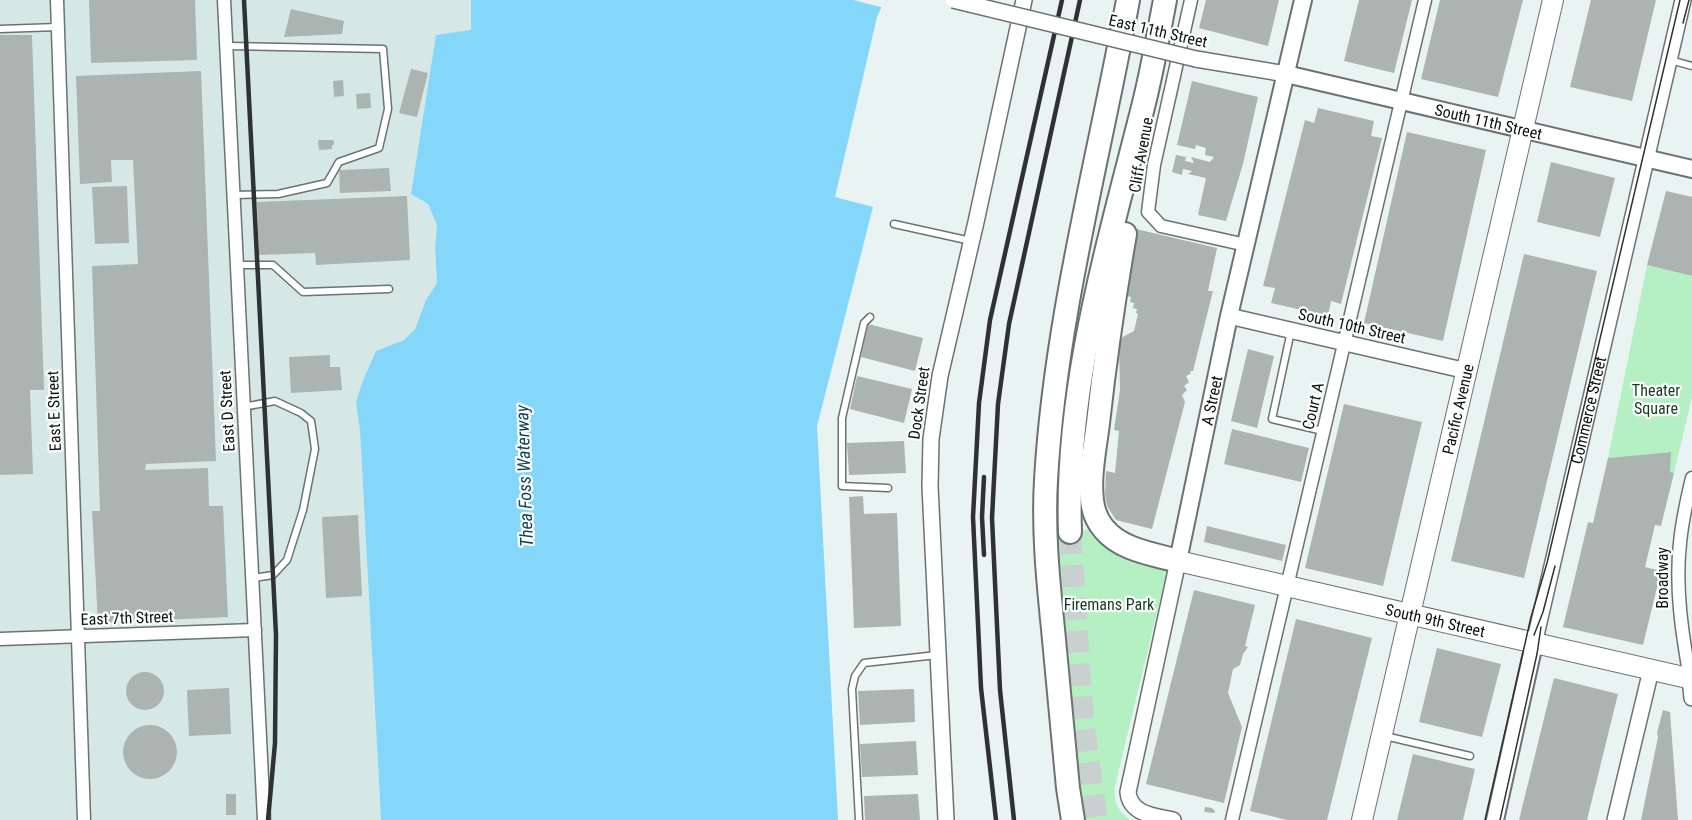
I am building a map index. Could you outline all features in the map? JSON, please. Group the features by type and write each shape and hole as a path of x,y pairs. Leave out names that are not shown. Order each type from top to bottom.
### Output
{"highway":[{"path":"1073,820 1068,788 1045,539 1049,435 1069,300 1128,0"},
{"path":"1070,532 1071,456 1080,371 1099,284 1144,105 1165,0"},
{"path":"1144,105 1104,373 1092,476 1092,499 1098,520 1104,530 1114,538 1140,550 1178,561"}],"main road":[{"name":"A Street","path":"1178,561 1229,316 1303,0"},
{"name":"Pacific Avenue","path":"1362,820 1553,0"},
{"name":"South 11th Street","path":"1286,74 1692,169"},
{"name":"South 9th Street","path":"1178,561 1651,670 1691,685"},
{"name":"Commerce Street","path":"1495,820 1534,644"}],"street":[{"name":"East E Street","path":"57,0 84,820"},
{"name":"East D Street","path":"224,0 264,820"},
{"name":"East 11th Street","path":"953,0 1196,59 1286,74"},
{"name":"Dock Street","path":"946,820 930,486 931,439 940,376 1024,0"},
{"name":"Cliff Avenue","path":"1191,0 1154,165 1148,212 1161,226 1246,245"},
{"name":"Court A","path":"1232,820 1425,0"},
{"name":"Commerce Street","path":"1534,644 1683,0"},
{"name":"South 10th Street","path":"1229,316 1467,371"},
{"name":"Broadway","path":"1691,685 1680,610 1678,562 1682,522 1692,478"},
{"name":"A Street","path":"1173,820 1140,811 1130,802 1129,785 1178,561"},
{"name":"East 7th Street","path":"0,639 255,630"},
{"path":"1615,820 1651,670"}],"lane":[{"path":"0,29 58,27"},
{"path":"227,46 383,49 388,109 379,148 339,162 327,183 278,194 233,195"},
{"path":"1669,60 1692,66"},
{"path":"894,224 972,241"},
{"path":"236,265 273,265 303,292 389,289"},
{"path":"870,317 864,323 842,418 842,486 888,488"},
{"path":"1291,331 1272,419 1324,431"},
{"path":"243,407 275,401 301,413 311,421 315,449 303,510 287,560 273,574 252,579"},
{"path":"859,820 852,689 855,676 864,663 937,654"},
{"path":"1381,735 1470,756"}],"shaded area":[{"path":"0,0 471,0 471,30 426,105 411,194 428,204 437,225 435,248 437,283 426,300 415,329 404,340 376,351 356,402 360,431 381,820 0,820"}],"green space":[{"name":"Theater Square","path":"1647,265 1692,276 1692,397 1674,473 1670,472 1670,452 1608,458"},
{"name":"Firemans Park","path":"1088,529 1113,552 1131,560 1164,568 1167,571 1115,786 1117,805 1130,820 1082,820 1068,718 1056,540"}],"water":[{"name":"Thea Foss Waterway","path":"471,0 885,0 877,17 835,197 873,207 817,426 838,820 381,820 360,431 356,402 376,351 404,340 415,329 426,300 437,283 435,248 437,225 428,204 411,194 436,35 471,30"}],"pier":[{"path":"853,0 888,0 885,8"}],"building":[{"path":"89,0 195,0 197,60 91,63"},
{"path":"1206,0 1279,0 1268,46 1199,28"},
{"path":"1359,0 1412,0 1394,73 1344,61"},
{"path":"1440,0 1523,0 1498,97 1421,79"},
{"path":"1591,0 1656,0 1632,101 1570,87"},
{"path":"291,9 344,21 342,34 284,37"},
{"path":"0,35 32,35 44,390 30,390 33,474 0,475"},
{"path":"411,69 428,73 417,117 399,113"},
{"path":"201,71 216,461 146,464 145,470 208,468 209,506 223,506 228,617 98,623 92,511 100,511 92,266 138,264 133,160 111,160 112,182 80,184 76,76"},
{"path":"343,80 344,96 334,97 333,81"},
{"path":"1192,81 1258,97 1243,164 1226,221 1198,215 1206,178 1188,174 1192,171 1183,169 1182,175 1172,172 1176,155 1186,157 1185,161 1194,163 1191,157 1210,162 1214,157 1205,155 1206,148 1196,145 1195,149 1177,145"},
{"path":"370,93 371,108 357,109 356,94"},
{"path":"1318,108 1374,121 1371,136 1382,138 1341,304 1331,301 1328,316 1271,303 1275,288 1263,286 1305,120 1314,123"},
{"path":"1407,132 1486,150 1443,341 1364,323"},
{"path":"318,140 332,140 334,145 332,149 319,150"},
{"path":"1551,162 1615,178 1600,237 1537,222"},
{"path":"389,168 391,191 340,193 339,170"},
{"path":"127,186 129,243 95,244 92,187"},
{"path":"1666,191 1692,197 1692,276 1647,265"},
{"path":"407,196 410,260 316,265 315,253 259,255 257,202"},
{"path":"1136,229 1217,248 1208,291 1213,291 1193,371 1186,376 1189,382 1184,386 1187,390 1182,395 1185,402 1152,529 1116,520 1107,506 1105,494 1106,471 1115,473 1119,431 1114,430 1120,390 1117,340 1134,331 1138,314 1137,309 1133,308 1134,303 1130,302 1131,297 1126,296"},
{"path":"1524,254 1597,271 1524,578 1451,561"},
{"path":"868,324 923,338 915,371 861,357"},
{"path":"1248,349 1274,356 1257,428 1231,421"},
{"path":"330,355 330,367 340,367 342,390 291,393 289,357"},
{"path":"857,376 912,389 904,423 850,409"},
{"path":"1344,404 1422,422 1383,586 1305,568"},
{"path":"1232,429 1309,448 1301,482 1224,464"},
{"path":"904,441 906,473 849,475 847,443"},
{"path":"1671,452 1670,472 1674,473 1661,526 1655,525 1645,567 1661,571 1643,645 1563,627 1588,522 1593,523 1608,458"},
{"path":"863,496 864,514 897,513 901,626 854,628 849,497"},
{"path":"358,515 362,596 326,598 322,517"},
{"path":"1207,526 1286,545 1282,561 1204,542"},
{"path":"1194,590 1255,605 1245,646 1248,647 1240,665 1233,669 1228,693 1242,727 1224,803 1146,784"},
{"path":"1296,619 1372,638 1327,820 1287,820 1250,811"},
{"path":"1437,648 1501,664 1482,737 1419,722"},
{"path":"145,672 158,678 164,691 158,704 145,710 132,704 126,691 132,678"},
{"path":"1554,678 1618,694 1587,820 1519,820"},
{"path":"229,688 231,734 189,736 187,690"},
{"path":"914,689 915,722 860,725 858,691"},
{"path":"1663,710 1670,712 1678,820 1641,820 1657,733"},
{"path":"150,725 160,727 169,733 175,742 177,752 175,762 169,771 160,777 150,779 140,777 131,771 125,762 123,752 125,742 131,733 140,727"},
{"path":"916,741 918,775 862,777 860,744"},
{"path":"1413,754 1475,769 1463,820 1397,820"},
{"path":"226,794 236,794 236,815 226,815"},
{"path":"918,794 920,820 865,820 864,796"},
{"path":"1205,807 1212,808 1214,813 1204,812"}],"tunnel":[{"path":"1070,532 1083,721 1097,820"}],"tram line":[{"path":"1485,820 1531,617 1547,563 1680,0"},
{"path":"1683,23 1689,0"},
{"path":"1534,635 1543,612 1555,566"},
{"path":"1500,820 1541,627"}],"railway":[{"path":"244,0 276,635 275,743 268,820"},
{"path":"996,820 981,688 973,517 979,403 990,320 1062,0"},
{"path":"1014,820 1000,690 992,518 998,404 1009,324 1080,0"},
{"path":"984,477 982,517 984,555"}]}
